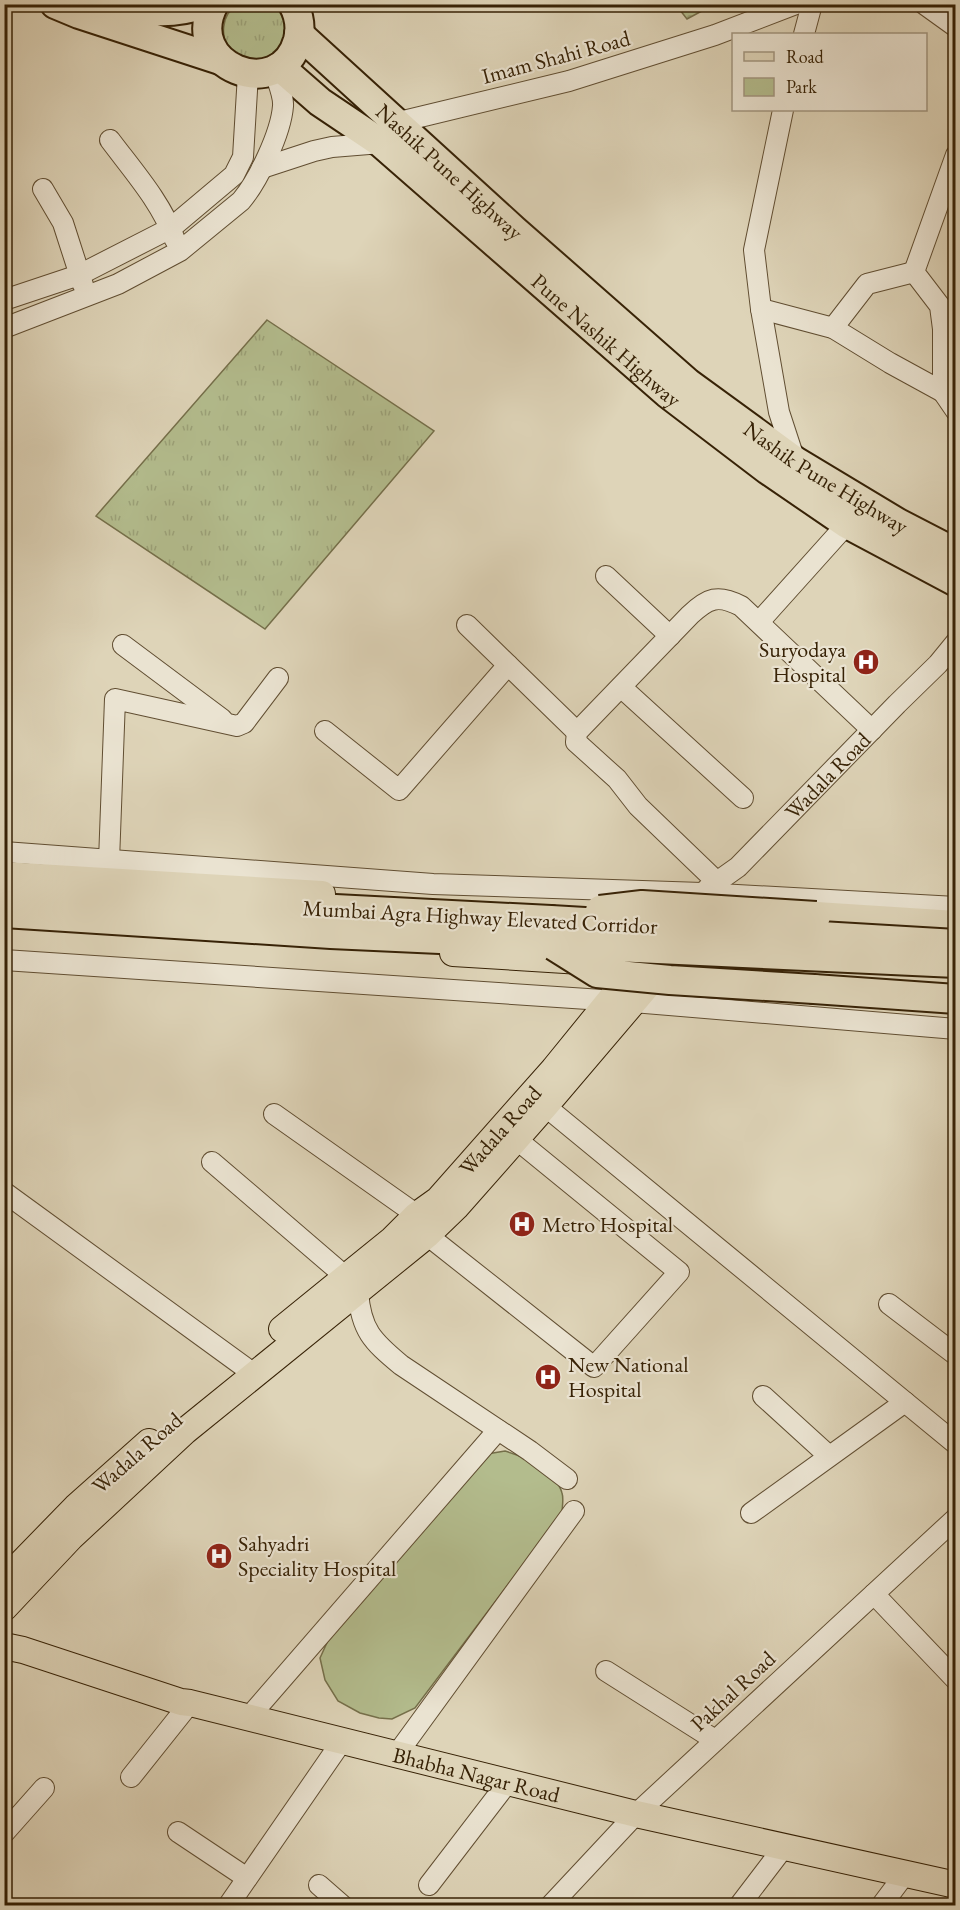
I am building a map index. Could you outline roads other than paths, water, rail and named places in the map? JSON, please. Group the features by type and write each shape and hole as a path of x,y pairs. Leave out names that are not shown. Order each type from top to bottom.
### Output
{"highway":[{"name":"Pune Nashik Highway","path":"55,4 220,60 228,66 267,70 320,102 388,133 667,393 768,470 847,524 956,582"},
{"path":"116,4 136,10 162,13 187,10 204,4"},
{"path":"214,4 208,24 208,37 220,60"},
{"path":"267,70 291,56 299,34 299,20 292,4"},
{"name":"Nashik Pune Highway","path":"299,34 388,133 688,383 795,461 898,523 956,553"},
{"name":"Mumbai Agra Highway Elevated Corridor","path":"4,892 956,963"},
{"path":"956,925 642,905 609,908 551,932 597,973 956,999"},
{"name":"Mumbai Agra Highway Elevated Corridor","path":"4,913 331,934 551,932 956,944"}],"main road":[{"path":"4,875 704,901 956,934"},
{"path":"622,1002 704,901"},
{"path":"4,925 956,985"},
{"name":"Wadala Road","path":"9,1567 76,1507 352,1285 422,1225 456,1207 545,1106 622,1002"},
{"name":"Wadala Road","path":"422,1225 438,1200 554,1069 622,1002"},
{"name":"Wadala Road","path":"4,1608 71,1538 247,1369"},
{"name":"Bhabha Nagar Road","path":"4,1646 23,1650 181,1702 636,1814 956,1885"}],"street":[{"name":"Imam Shahi Road","path":"262,168 314,151 388,133 569,81 715,35 796,4"},
{"path":"804,33 812,4"},
{"path":"924,4 953,17"},
{"path":"4,328 118,284 180,251 241,201 262,168 278,130 283,109 283,103 267,70"},
{"path":"4,300 79,275 171,228 234,175 243,157 267,70"},
{"path":"783,111 754,250 760,309 779,412 795,461"},
{"path":"110,140 153,197 171,228 180,251"},
{"path":"914,272 956,155"},
{"path":"43,189 63,223 88,296"},
{"path":"833,328 867,284 914,272"},
{"path":"914,272 948,304 943,329 943,392"},
{"path":"760,309 833,328 943,392 956,411"},
{"path":"759,622 847,524"},
{"path":"606,576 670,636"},
{"path":"704,901 638,806 617,780 576,742 577,732 670,636 702,604 716,598 729,599 759,622 872,730"},
{"path":"467,625 577,732"},
{"name":"Wadala Road","path":"704,901 938,664 956,642"},
{"path":"123,645 229,724"},
{"path":"325,732 399,790 508,665"},
{"path":"110,861 115,699 237,726 244,723 278,678"},
{"path":"621,687 743,798"},
{"path":"4,852 433,884 704,901 956,907"},
{"path":"4,960 622,1002 956,1029"},
{"path":"545,1106 956,1444"},
{"path":"274,1114 422,1225 594,1367 679,1272 516,1139"},
{"path":"212,1162 352,1285 359,1314 367,1331 381,1348 401,1365 530,1451 567,1479"},
{"path":"4,1192 247,1369"},
{"path":"889,1304 956,1355"},
{"path":"763,1396 829,1456"},
{"path":"751,1513 905,1402"},
{"path":"249,1717 498,1430"},
{"path":"397,1754 574,1511"},
{"name":"Pakhal Road","path":"550,1905 636,1814 956,1518"},
{"path":"874,1594 955,1680"},
{"path":"606,1671 715,1740"},
{"path":"131,1777 190,1703"},
{"path":"228,1905 342,1741"},
{"path":"429,1886 508,1782"},
{"path":"4,1833 44,1788"},
{"path":"178,1832 247,1878"},
{"path":"739,1905 784,1847"},
{"path":"881,1905 905,1874"},
{"path":"319,1885 343,1905"}],"place":[{"name":"Suryodaya Hospital","path":"866,662"},
{"name":"Metro Hospital","path":"522,1224"},
{"name":"New National Hospital","path":"548,1377"},
{"name":"Sahyadri Speciality Hospital","path":"219,1556"}]}
